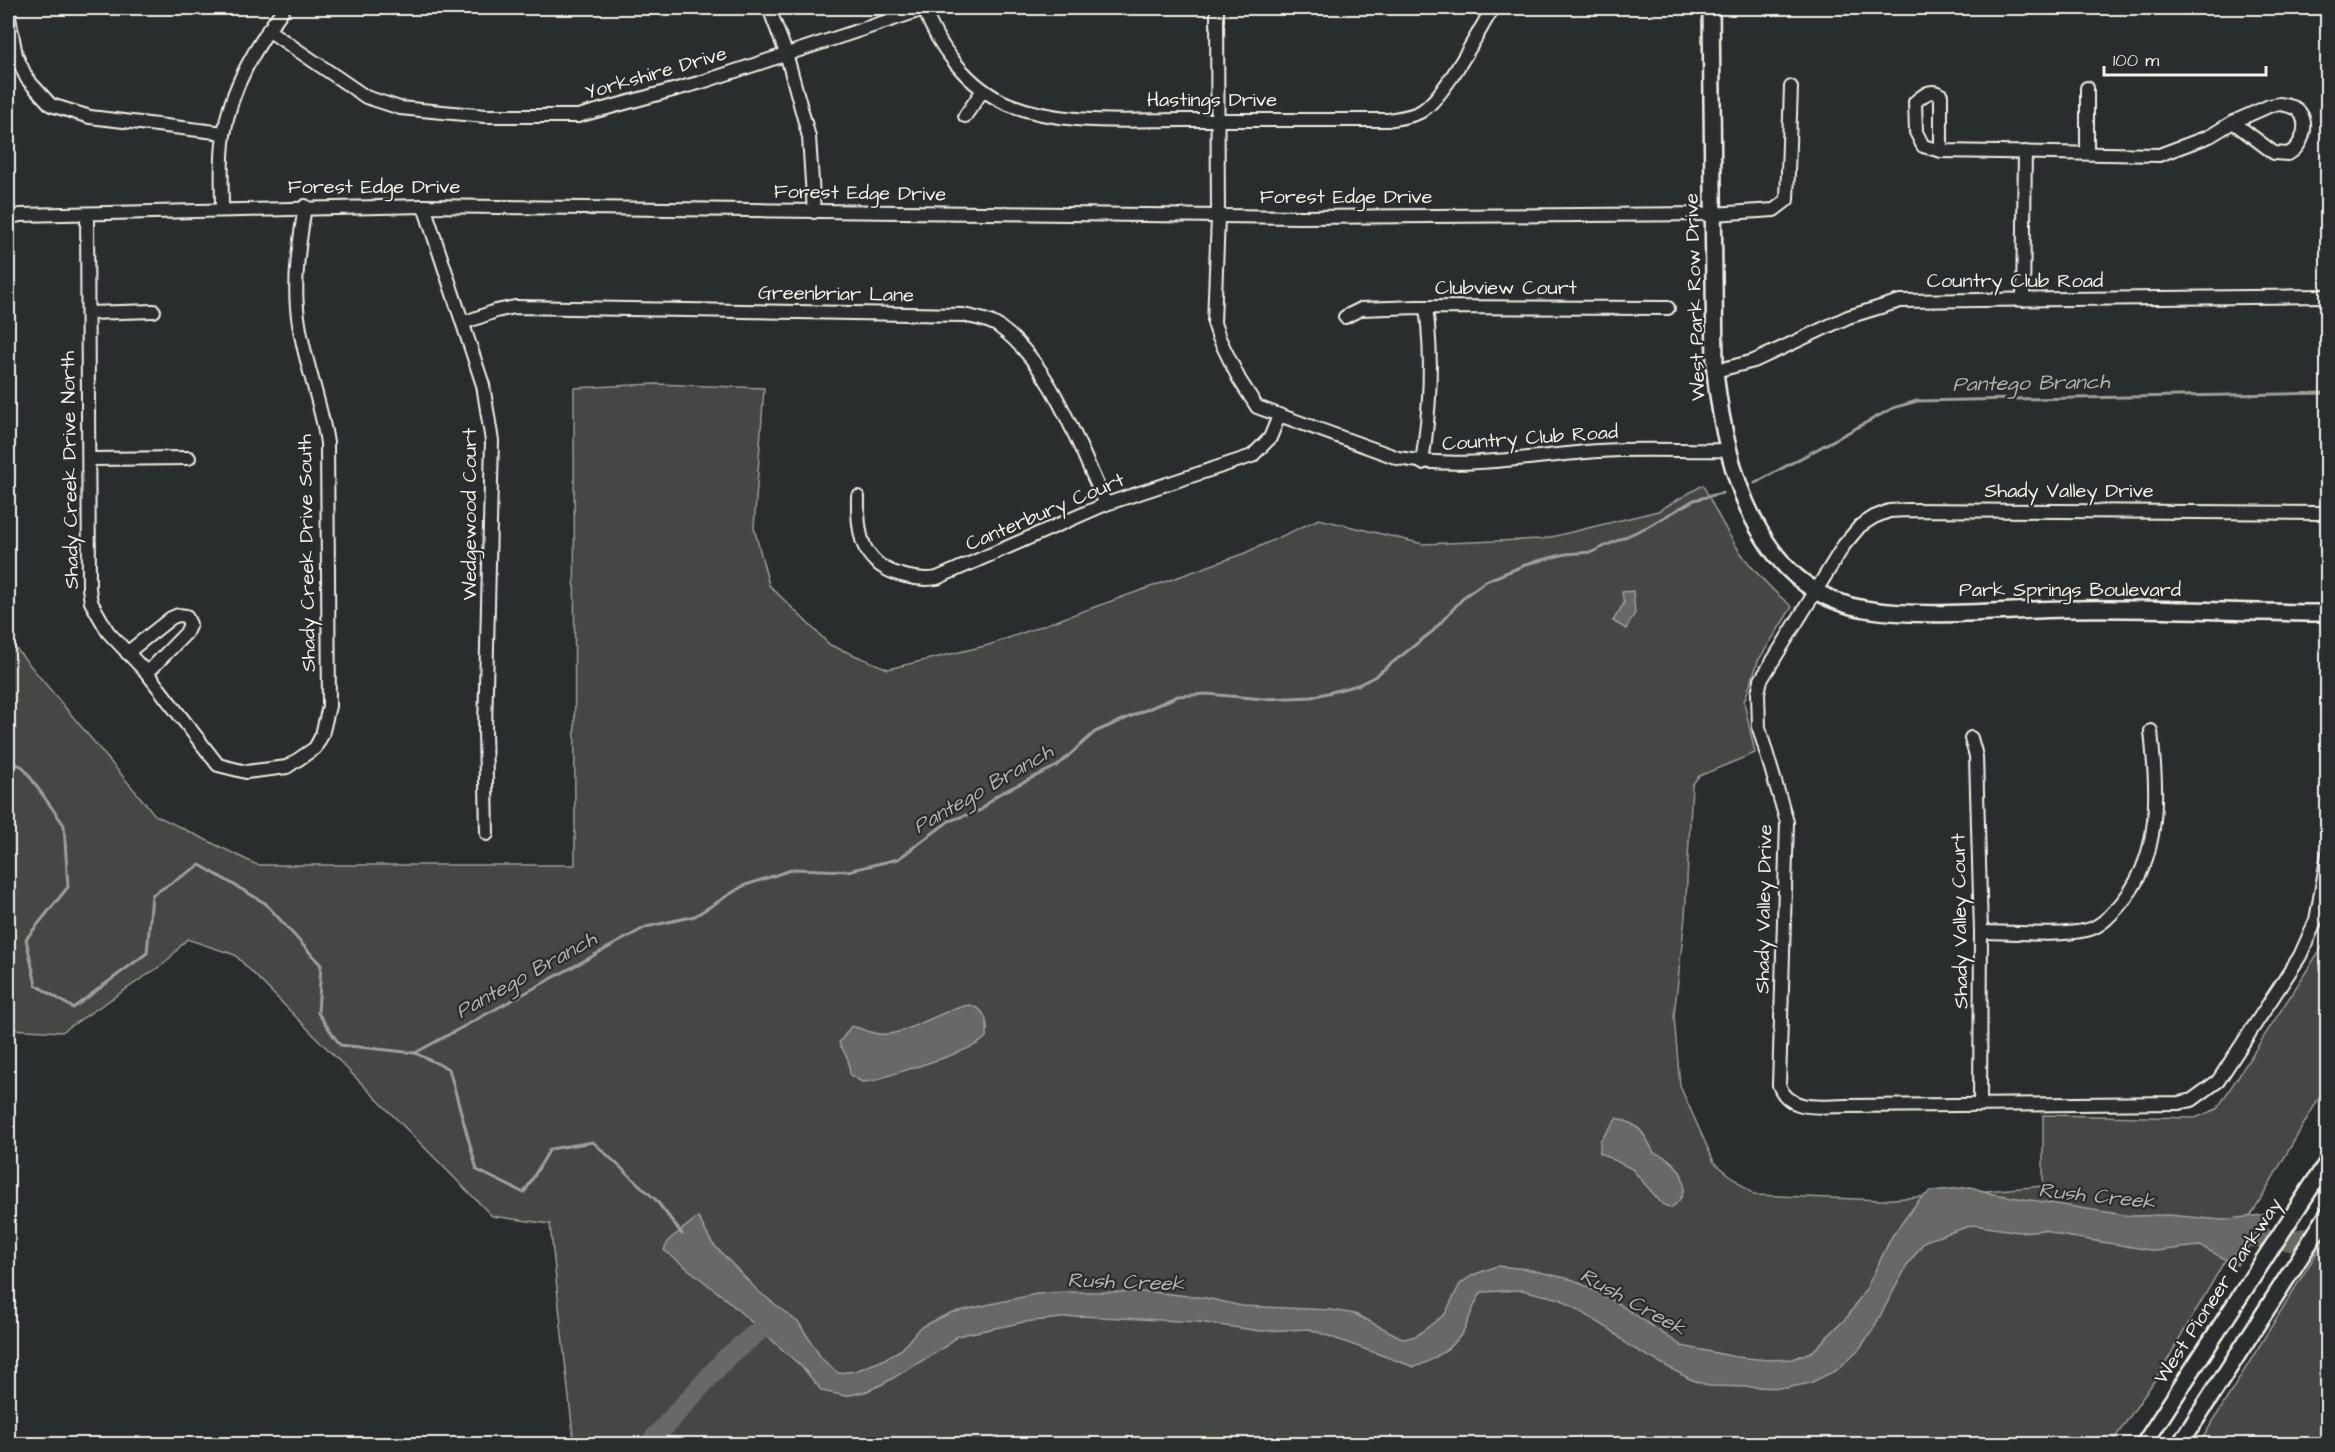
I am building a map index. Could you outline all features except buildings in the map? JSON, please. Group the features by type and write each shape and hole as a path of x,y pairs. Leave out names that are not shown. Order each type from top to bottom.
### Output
{"main road":[{"name":"West Park Row Drive","path":"1711,8 1715,371 1727,450 1766,544 1793,574 1816,591"},
{"name":"Park Springs Boulevard","path":"1816,591 1863,609 1892,612 2068,609 2328,613"},
{"name":"West Pioneer Parkway","path":"2144,1444 2328,1161"},
{"path":"2180,1444 2328,1214"}],"street":[{"path":"222,209 224,133 241,76 284,8"},
{"path":"769,8 786,53 810,137 814,212"},
{"name":"Yorkshire Drive","path":"268,30 366,97 400,108 485,116 578,116 702,82 924,8"},
{"name":"Hastings Drive","path":"924,8 943,48 983,90 1006,104 1048,118 1388,120 1422,111 1436,97 1493,8"},
{"name":"Country Club Road","path":"1217,8 1218,217 1214,322 1219,338 1251,399 1264,411 1398,458 1422,463 1484,464 1600,451 1727,450"},
{"path":"8,12 16,56 27,79 51,105 90,117 224,133"},
{"name":"Forest Edge Drive","path":"8,218 20,215 222,209 424,206 1218,217 1713,214 1774,210 1782,206 1786,200 1791,87"},
{"path":"2087,88 2087,152"},
{"path":"965,116 983,90"},
{"path":"1941,150 2159,155 2210,136 2233,122 2269,105 2280,104 2293,107 2300,113 2304,132 2300,145 2288,154 2274,153 2233,122"},
{"path":"2023,300 2025,152"},
{"name":"Wedgewood Court","path":"424,206 483,385 492,441 484,729 487,834"},
{"name":"Shady Creek Drive South","path":"305,207 295,275 297,309 323,418 328,514 329,705 322,735 309,754"},
{"name":"Shady Creek Drive North","path":"87,214 89,588 91,602 108,632 147,673 218,765 246,772 275,770 309,754"},
{"name":"Country Club Road","path":"1715,371 1754,361 1848,317 1900,301 2328,297"},
{"path":"1422,463 1431,383 1431,345 1426,307"},
{"name":"Clubview Court","path":"1345,317 1361,309 1426,307 1668,308"},
{"name":"Greenbriar Lane","path":"463,323 496,310 515,308 963,315 983,319 997,326 1023,348 1041,372 1106,504"},
{"path":"88,312 154,311"},
{"name":"Canterbury Court","path":"858,497 860,538 868,554 879,567 890,573 928,580 1106,504 1252,456 1270,438 1280,416"},
{"path":"89,459 189,458"},
{"name":"Shady Valley Drive","path":"2328,513 1889,511 1860,526 1844,545 1761,680 1756,705 1759,728 1787,822 1779,1085 1787,1100 1799,1106 2179,1103 2192,1100 2218,1081 2300,956 2316,920 2328,854"},
{"path":"127,653 171,618 178,615 186,616 190,624 186,633 147,673"},
{"path":"1981,932 2089,930 2108,919 2124,901 2136,881 2154,831 2157,801 2151,731"},
{"name":"Shady Valley Court","path":"1971,738 1976,756 1981,932 1980,1104"}],"shaded area":[{"path":"655,384 764,388 754,528 769,585 830,645 888,669 989,645 1245,553 1319,519 1423,544 1543,539 1658,511 1703,485 1730,537 1750,565 1792,607 1758,661 1744,702 1755,753 1699,776 1692,785 1685,917 1674,1016 1680,1086 1714,1162 1754,1195 1882,1200 2043,1186 2043,1115 2195,1118 2217,1109 2324,944 2328,946 2327,1084 2161,1371 2111,1444 574,1444 550,1224 492,1216 235,955 187,939 165,963 62,1032 8,1029 8,639 155,815 257,865 575,865 574,388"},
{"path":"1633,591 1635,613 1626,629 1613,621 1624,603 1622,592"},
{"path":"970,1005 980,1010 986,1022 986,1036 977,1044 949,1056 873,1081 862,1082 850,1075 848,1059 839,1043 851,1026 889,1034 900,1032 959,1007"},
{"path":"1617,1118 1636,1126 1644,1134 1654,1153 1663,1156 1678,1168 1684,1184 1683,1193 1679,1201 1671,1208 1662,1204 1632,1169 1600,1153 1600,1141"},
{"path":"1971,1187 1993,1194 2131,1216 2169,1215 2222,1220 2269,1214 2237,1265 2200,1246 2156,1251 2059,1235 2045,1230 2019,1232 1973,1225 1925,1241 1908,1264 1872,1331 1860,1348 1837,1370 1810,1383 1787,1388 1709,1386 1690,1379 1629,1346 1611,1330 1560,1299 1522,1290 1482,1292 1457,1340 1433,1359 1414,1367 1309,1329 1260,1331 1199,1322 1081,1316 1024,1322 957,1336 947,1346 883,1384 865,1392 845,1396 822,1391 803,1368 783,1350 721,1295 664,1250 669,1240 698,1217 712,1243 758,1291 799,1323 822,1359 838,1373 855,1371 881,1361 902,1349 919,1328 950,1313 1036,1294 1065,1292 1152,1292 1206,1298 1242,1306 1331,1310 1355,1314 1404,1339 1416,1336 1445,1314 1460,1284 1473,1275 1497,1266 1527,1269 1574,1280 1616,1302 1682,1346 1736,1357 1768,1360 1793,1359 1813,1351 1848,1316 1866,1289 1892,1236 1919,1200 1931,1191"},
{"path":"2327,1236 2327,1444 2199,1444"}],"waterway":[{"name":"Pantego Branch","path":"1755,483 1893,408 1917,401 2328,393"},
{"name":"Pantego Branch","path":"415,1053 646,927 695,916 743,886 794,869 848,871 898,859 949,821 981,810 997,795 1057,766 1095,732 1178,696 1207,694 1264,699 1312,697 1358,685 1374,677 1433,631 1465,596 1486,581 1530,563 1566,554 1592,552 1647,527 1694,500 1722,493"},
{"name":"Rush Creek","path":"8,760 23,767 64,825 68,887 26,939 36,985 73,1008 147,953 152,895 200,865 265,903 321,965 318,1013 340,1045 415,1053 449,1069 477,1170 524,1193 550,1149 593,1142 656,1200 682,1234"},
{"name":"Rush Creek","path":"2230,1235 2293,1241 2328,1232"},
{"name":"Rush Creek","path":"649,1444 726,1358 771,1321 781,1329"}]}
